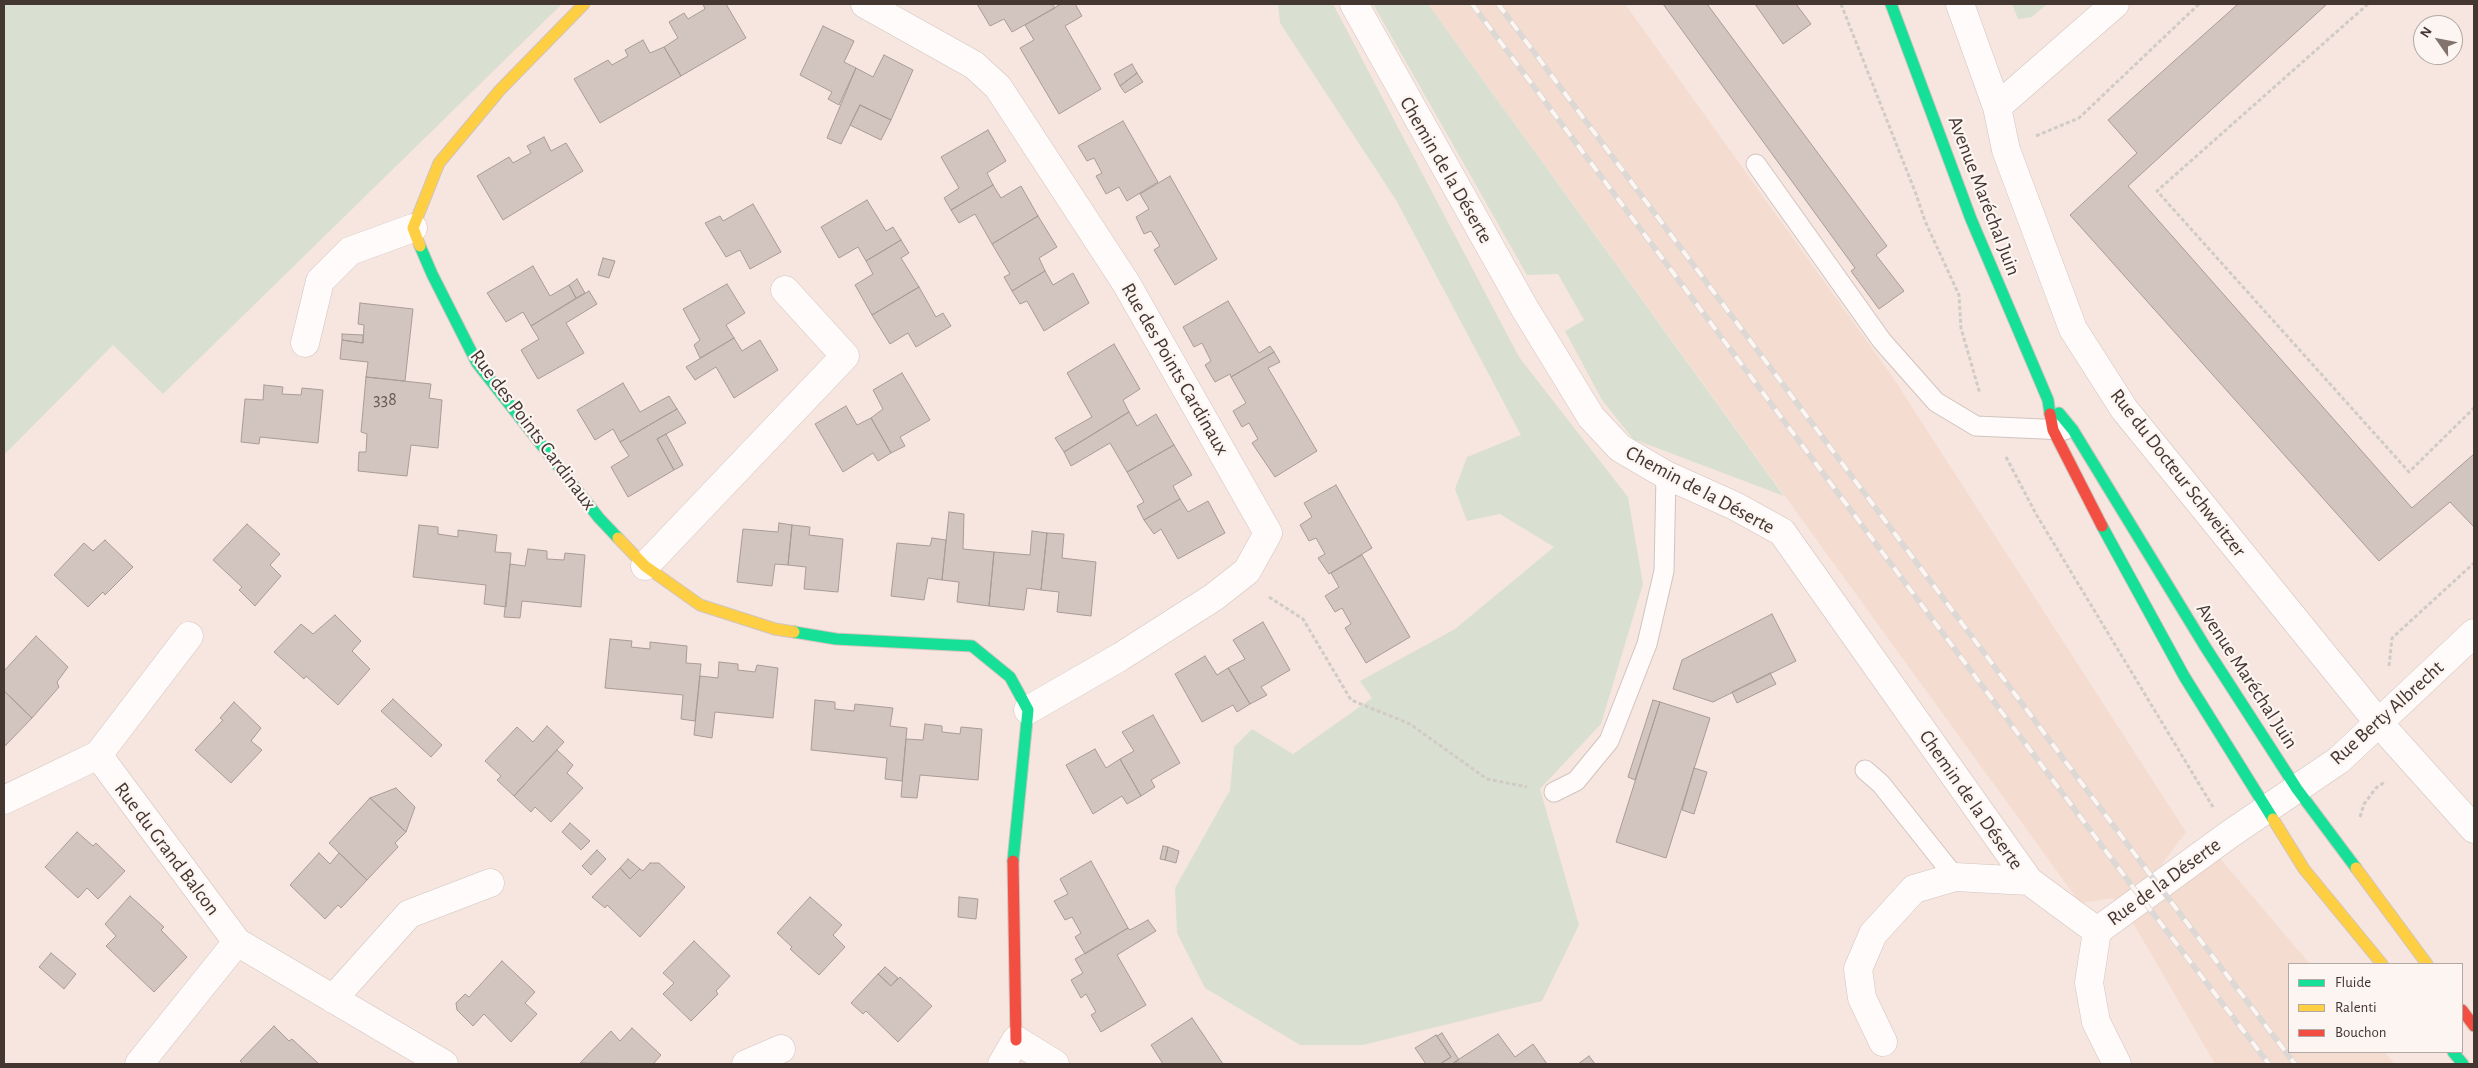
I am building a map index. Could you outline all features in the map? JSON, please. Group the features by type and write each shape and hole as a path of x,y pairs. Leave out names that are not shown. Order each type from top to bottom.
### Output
{"main road":[{"path":"413,228 438,163 500,90 584,4"},
{"name":"Avenue Maréchal Juin","path":"1891,4 1971,219 2048,400 2053,430 2128,577 2184,676 2304,869 2381,963"},
{"name":"Rue des Points Cardinaux","path":"413,228 432,274 477,362 599,518 646,566 700,605 775,629 836,639 972,646 1010,676 1028,710"},
{"name":"Avenue Maréchal Juin","path":"2048,400 2073,430 2171,592 2297,789 2426,963"},
{"path":"1016,1040 1012,868 1028,710"},
{"path":"2463,1011 2474,1026"},
{"path":"2454,1053 2463,1064"}],"street":[{"name":"Rue des Points Cardinaux","path":"865,4 974,65 998,87 1110,258 1268,533 1247,571 1214,597 1120,657 1028,710"},
{"name":"Chemin de la Déserte","path":"1354,4 1525,309 1591,418 1620,448 1666,476 1735,506 1782,532 2029,881 2097,930"},
{"name":"Rue du Docteur Schweitzer","path":"1960,4 1997,107 2006,150 2073,329 2124,409 2378,722 2474,828"},
{"path":"1997,107 2114,4"},
{"path":"305,343 320,281 350,252 413,228"},
{"path":"646,566 845,356 785,290"},
{"name":"Rue Berty Albrecht","path":"2297,789 2339,760 2474,633"},
{"path":"4,800 98,755 189,636"},
{"name":"Rue du Grand Balcon","path":"98,755 237,942 444,1064"},
{"name":"Rue de la Déserte","path":"2117,1064 2096,1022 2090,983 2097,930 2266,809 2297,789"},
{"name":"Chemin de la Déserte","path":"1883,1042 1862,998 1858,969 1873,934 1914,889 1955,877 2029,881"},
{"path":"333,999 409,914 490,883"},
{"path":"139,1064 237,942"},
{"path":"1002,1064 1016,1040 1055,1064"},
{"path":"746,1064 781,1049"}],"lane":[{"path":"1756,164 1882,341 1936,402 1976,426 2073,430"},
{"path":"1554,792 1576,781 1609,740 1647,644 1664,571 1666,476"},
{"path":"1865,770 1881,784 1955,877"}],"path":[{"path":"2006,150 2079,118 2199,4"},
{"path":"2368,4 2157,191 2409,472 2474,408"},
{"path":"2355,692 2389,667 2392,638 2474,563"},
{"path":"1239,577 1303,619 1351,700 1410,724 1487,779 1554,792"}],"shaded area":[{"path":"1428,4 1625,4 1892,376 2186,832 2162,864 2177,885 2219,857 2309,963 2288,963 2288,1053 2385,1053 2395,1064 2215,1064 2129,916 2113,898 2080,903"}],"green space":[{"path":"4,4 562,4 163,394 113,345 4,455"},
{"path":"1278,4 1333,4 1519,357 1628,497 1643,584 1601,724 1540,789 1579,925 1542,1001 1363,1045 1300,1045 1205,988 1177,933 1175,888 1230,790 1234,747 1252,729 1293,754 1372,698 1360,681 1455,629 1554,547 1500,514 1467,521 1455,489 1467,457 1521,435 1396,200 1280,23"},
{"path":"1373,4 1428,4 1784,496 1633,439 1602,400 1565,331 1584,320 1558,274 1527,275"},
{"path":"2012,4 2047,4 2032,17 2018,19"}],"building":[{"path":"703,4 726,4 746,38 681,76 664,47 678,38 669,22 684,13 688,19 705,9"},
{"path":"977,4 1052,4 1055,8 1012,32 1004,19 990,26"},
{"path":"1061,4 1075,4 1082,16 1065,26 1101,89 1059,114 1020,48 1034,40 1025,25"},
{"path":"1663,4 1707,4 1887,246 1876,255 1904,291 1879,309 1851,271 1855,268"},
{"path":"1755,4 1796,4 1811,24 1783,44"},
{"path":"2238,4 2327,4 2128,186 2412,508 2474,454 2474,527 2450,502 2379,561 2070,215 2137,153 2108,120"},
{"path":"823,26 854,41 844,62 856,68 839,105 828,99 832,92 800,75"},
{"path":"643,40 650,53 664,47 681,76 600,123 574,79 608,60 612,65 628,56 625,50"},
{"path":"884,55 913,70 891,120 860,105 841,144 827,138 856,68 873,77"},
{"path":"1132,64 1137,73 1120,86 1114,74"},
{"path":"1137,73 1143,82 1125,93 1120,86"},
{"path":"860,105 891,120 881,140 850,125"},
{"path":"1123,121 1158,182 1127,201 1119,187 1106,194 1096,176 1102,173 1094,158 1087,161 1078,146"},
{"path":"988,130 1006,161 987,173 993,185 951,210 944,198 959,188 941,157"},
{"path":"544,137 551,151 566,143 583,171 503,220 477,176 509,157 513,163 531,153 527,146"},
{"path":"1170,176 1217,259 1175,285 1154,250 1160,246 1151,231 1144,234 1136,217 1149,209 1140,194"},
{"path":"993,185 1001,198 1021,186 1038,216 992,244 975,214 959,223 951,210"},
{"path":"867,200 886,231 893,227 901,240 866,261 858,247 839,258 821,227"},
{"path":"753,204 781,252 750,269 740,250 726,257 705,223 720,216 723,221"},
{"path":"1038,216 1057,247 1039,258 1045,271 1012,291 1004,277 1010,274 992,244"},
{"path":"901,240 909,253 901,258 919,287 872,315 855,285 873,274 866,261"},
{"path":"603,258 615,261 609,278 598,275"},
{"path":"533,266 550,296 569,285 576,298 531,326 523,312 506,322 487,293"},
{"path":"1045,271 1053,285 1073,273 1089,303 1044,331 1027,301 1020,304 1012,291"},
{"path":"577,279 585,293 576,298 569,285"},
{"path":"727,284 745,313 726,325 734,338 700,358 694,345 700,340 683,309"},
{"path":"919,287 936,317 943,313 951,326 916,347 908,333 890,344 872,315"},
{"path":"589,291 597,304 566,323 584,353 538,379 521,350 539,339 531,326"},
{"path":"1228,301 1259,353 1270,346 1274,352 1231,377 1230,374 1215,382 1205,365 1211,361 1202,343 1194,347 1183,327"},
{"path":"360,303 413,309 405,381 366,377 368,362 340,359 342,340 363,343 364,325 358,324"},
{"path":"342,334 363,335 363,343 342,340"},
{"path":"734,338 742,351 760,340 778,370 734,398 716,367 695,380 686,367"},
{"path":"1114,344 1140,389 1123,400 1129,412 1064,452 1055,438 1092,417 1067,373"},
{"path":"1274,352 1280,362 1268,368 1317,451 1275,477 1252,443 1258,439 1249,423 1242,427 1233,411 1246,403 1231,377"},
{"path":"902,373 930,420 900,437 905,446 891,453 871,418 883,409 873,390"},
{"path":"366,377 431,384 429,398 442,400 438,448 411,445 407,476 358,471 359,452 366,452 367,434 361,432"},
{"path":"623,383 640,412 669,396 677,409 620,442 613,429 595,440 577,410"},
{"path":"264,385 283,387 282,394 301,395 302,388 323,390 318,443 260,437 259,444 241,442 245,399 263,400"},
{"path":"846,406 857,425 871,418 891,453 878,461 873,453 843,472 815,424"},
{"path":"677,409 686,423 657,439 674,470 628,497 611,467 629,456 620,442"},
{"path":"1129,412 1137,426 1156,414 1174,445 1127,472 1110,443 1071,466 1064,452"},
{"path":"666,434 683,465 674,470 657,439"},
{"path":"1174,445 1192,475 1173,486 1180,499 1144,520 1137,506 1144,502 1127,472"},
{"path":"1336,485 1372,548 1329,574 1318,558 1325,554 1316,538 1309,541 1300,525 1312,517 1304,503"},
{"path":"1180,499 1188,512 1208,501 1225,533 1178,559 1161,529 1154,534 1144,520"},
{"path":"949,512 964,514 963,549 994,552 989,606 957,602 959,582 942,580"},
{"path":"779,523 792,525 788,565 775,564 772,586 737,582 743,529 778,532"},
{"path":"247,524 280,554 270,565 281,576 255,606 239,590 242,587 213,560"},
{"path":"419,525 438,527 438,534 458,537 458,530 497,535 495,552 511,553 506,607 484,604 486,585 413,577"},
{"path":"792,525 810,527 809,535 843,539 838,592 804,589 806,567 788,565"},
{"path":"1032,531 1047,533 1041,590 1027,588 1024,610 989,606 994,552 1030,555"},
{"path":"1047,533 1064,534 1062,558 1096,562 1091,616 1057,612 1059,592 1041,590"},
{"path":"932,538 946,540 942,580 928,578 924,600 891,596 897,543 930,546"},
{"path":"105,540 133,567 105,595 103,592 88,607 54,575 84,543 93,551"},
{"path":"528,549 547,551 547,559 564,560 565,553 585,555 581,607 522,601 520,618 504,617 510,564 525,566"},
{"path":"1362,555 1410,637 1366,663 1345,628 1351,624 1342,608 1335,612 1325,596 1339,587 1331,573"},
{"path":"1772,614 1796,661 1713,702 1673,689 1682,660"},
{"path":"335,615 361,641 352,651 370,669 338,705 306,676 304,679 274,652 301,624 313,634"},
{"path":"1263,622 1290,670 1261,687 1267,695 1250,704 1228,668 1245,659 1233,640"},
{"path":"36,636 68,667 57,682 59,687 32,718 4,691 4,671"},
{"path":"610,639 632,641 631,647 650,649 650,642 687,646 686,663 701,664 695,721 681,719 683,695 605,688"},
{"path":"1205,656 1217,675 1228,668 1250,704 1237,712 1233,705 1202,722 1175,674"},
{"path":"719,662 738,664 738,670 755,672 757,665 778,668 773,718 715,712 712,738 694,735 700,676 718,678"},
{"path":"1770,673 1776,684 1737,703 1732,692"},
{"path":"4,691 32,718 4,747"},
{"path":"393,699 442,745 431,757 381,711"},
{"path":"815,700 835,702 835,709 854,711 855,704 893,708 890,726 907,728 902,781 885,779 887,758 811,750"},
{"path":"1653,700 1660,702 1635,780 1628,777"},
{"path":"234,702 261,728 251,741 262,750 231,783 195,750 223,720 220,718"},
{"path":"1660,702 1710,718 1666,858 1616,842"},
{"path":"1153,715 1180,763 1151,780 1155,787 1141,796 1120,759 1134,751 1122,732"},
{"path":"925,724 942,726 942,732 960,734 961,727 982,729 978,780 920,775 917,798 901,797 906,739 923,740"},
{"path":"547,726 564,742 514,796 497,780 501,776 485,761 517,727 533,742"},
{"path":"1095,749 1106,768 1120,759 1141,796 1127,804 1122,796 1093,814 1066,765"},
{"path":"557,750 573,765 567,773 583,788 551,822 535,807 531,812 514,796"},
{"path":"1694,768 1707,772 1694,814 1682,810"},
{"path":"396,788 415,807 406,832 370,798"},
{"path":"370,798 406,832 395,843 398,847 367,880 329,843"},
{"path":"570,823 590,841 581,850 562,832"},
{"path":"77,832 93,846 96,843 125,871 98,899 87,888 78,898 45,867"},
{"path":"1163,846 1168,847 1165,860 1160,859"},
{"path":"1168,847 1179,851 1176,863 1165,860"},
{"path":"597,850 606,859 591,875 582,866"},
{"path":"319,853 330,864 339,853 367,880 341,908 338,905 325,919 290,885"},
{"path":"628,859 640,869 630,879 620,868"},
{"path":"1091,861 1128,928 1085,954 1075,937 1081,933 1072,917 1065,920 1054,901 1068,894 1060,879"},
{"path":"650,863 659,863 685,887 640,937 607,905 605,908 592,897 620,868 630,879 640,869 643,871"},
{"path":"130,896 164,927 161,930 187,957 154,992 106,946 116,936 105,924"},
{"path":"810,897 842,925 833,935 845,947 819,975 790,949 792,947 777,933"},
{"path":"959,897 978,899 976,919 958,917"},
{"path":"1148,920 1156,931 1117,955 1146,1005 1101,1032 1091,1015 1096,1012 1086,994 1081,998 1071,980 1083,973 1075,959 1128,928 1130,930"},
{"path":"694,941 730,976 716,991 718,994 691,1021 663,994 674,983 663,973"},
{"path":"51,953 76,974 64,989 39,967"},
{"path":"502,961 535,992 525,1003 537,1014 511,1042 484,1014 473,1026 457,1010 456,1003 465,994 469,997"},
{"path":"885,967 898,978 891,986 878,974"},
{"path":"878,974 891,986 900,977 932,1006 898,1042 866,1011 863,1014 851,1003"},
{"path":"1192,1018 1223,1064 1163,1064 1151,1045"},
{"path":"274,1026 289,1041 292,1039 319,1064 243,1064 240,1061"},
{"path":"632,1028 661,1055 653,1064 580,1063 611,1031 620,1041"},
{"path":"1442,1033 1459,1060 1452,1064 1440,1064 1451,1057 1437,1036"},
{"path":"1498,1034 1515,1057 1533,1044 1547,1064 1453,1063"},
{"path":"1436,1035 1451,1057 1440,1064 1426,1064 1415,1048"},
{"path":"1589,1056 1595,1064 1578,1064"}],"railway":[{"path":"1472,4 2132,886 2269,1064"},
{"path":"1498,4 2149,873 2295,1064"}],"traffic: fast":[{"path":"1891,4 1971,219 2048,400 2050,414"},
{"path":"420,246 477,363 599,518 618,538"},
{"path":"2059,413 2073,430 2206,648 2297,789 2356,868"},
{"path":"2102,526 2184,676 2273,819"},
{"path":"794,632 836,639 972,646 1010,677 1028,710 1013,861"},
{"path":"2454,1053 2463,1064"}],"traffic: slow":[{"path":"420,246 413,228 439,163 500,90 584,4"},
{"path":"618,538 645,566 700,605 775,629 794,632"},
{"path":"2273,819 2304,869 2381,963"},
{"path":"2356,868 2426,963"}],"traffic: jam":[{"path":"2050,414 2053,430 2102,526"},
{"path":"1013,861 1016,1040"},
{"path":"2463,1011 2474,1026"}]}
